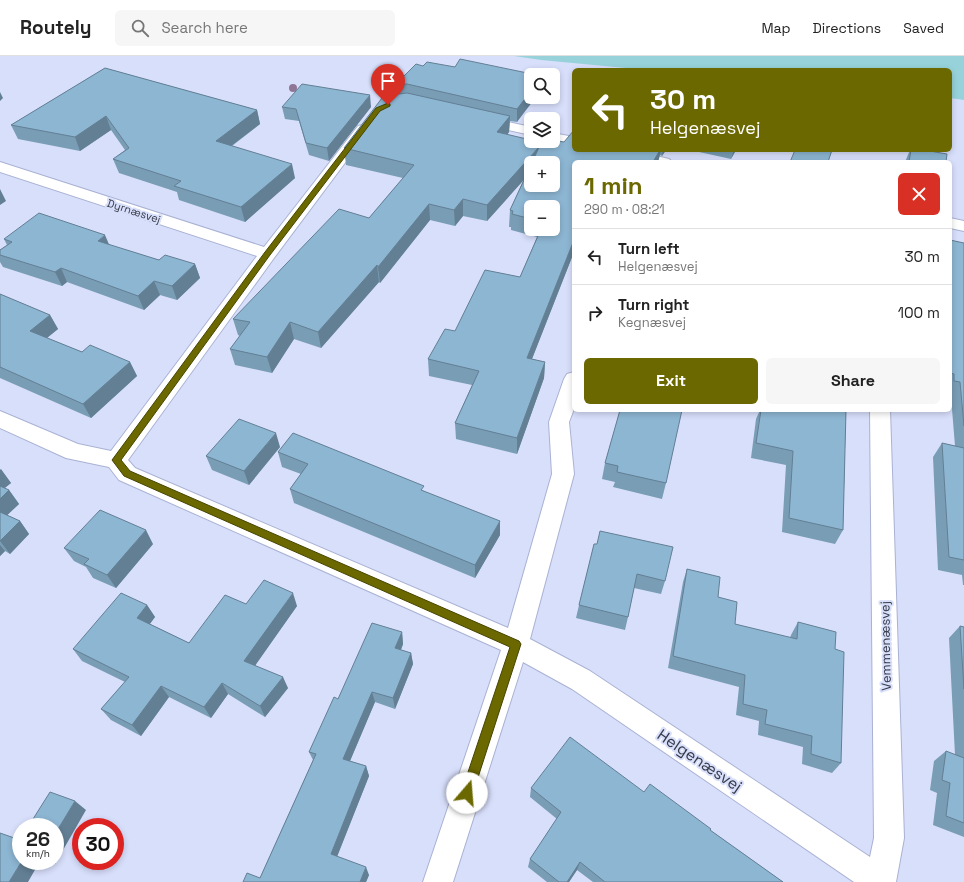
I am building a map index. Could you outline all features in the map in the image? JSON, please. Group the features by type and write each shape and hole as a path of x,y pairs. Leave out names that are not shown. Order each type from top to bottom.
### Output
{"street":[{"path":"0,419 74,452 116,460 268,254 373,116"},
{"path":"469,117 524,130"},
{"path":"560,138 572,141"},
{"path":"620,152 655,160"},
{"name":"Dyrnæsvej","path":"0,167 268,254"},
{"path":"952,223 964,226"},
{"path":"438,882 516,644 563,474 559,422 572,385"},
{"name":"Vemmenæsvej","path":"880,412 889,838 881,882"},
{"name":"Helgenæsvej","path":"116,460 127,474 516,644 582,680 881,882"}],"shaded area":[{"path":"514,56 964,56 964,100 952,98 952,68 626,68"}],"building":[{"path":"460,59 524,72 524,100 517,109 407,84 395,85 416,64 423,66 427,62 455,67"},
{"path":"105,68 257,110 216,141 292,164 241,207 174,186 181,181 113,159 129,148 106,116 75,137 11,125"},
{"path":"302,84 370,95 327,148 306,143 296,109 282,107"},
{"path":"407,93 510,116 497,132 524,138 524,148 538,148 531,156 524,156 524,164 487,205 463,199 454,210 429,204 378,267 377,265 318,332 290,322 267,357 230,349 250,322 233,319 339,209 369,218 414,165 344,148 382,98 390,95"},
{"path":"572,132 572,152 659,152 654,160 572,160 572,245 527,358 545,362 517,438 455,423 479,371 428,359 445,329 455,331 485,270 520,277 538,236 560,236 560,200 524,200 524,217 512,214 513,211 510,210 524,180 524,192 560,192 560,156 535,156 539,148 560,148 560,141 564,142"},
{"path":"794,152 831,152 829,160 791,160"},
{"path":"911,152 936,152 947,154 946,160 909,160"},
{"path":"39,213 105,235 98,241 159,260 165,255 195,264 172,286 154,281 138,296 61,268 55,272 0,255 0,250 12,242 4,239"},
{"path":"952,240 964,243 964,426 960,382 954,381 954,374 952,374"},
{"path":"0,294 50,315 30,331 82,352 90,345 130,362 83,404 0,367"},
{"path":"619,412 682,412 666,483 617,472 618,466 605,463"},
{"path":"761,412 846,412 843,530 789,518 793,451 756,443"},
{"path":"239,419 276,433 244,471 206,456"},
{"path":"293,433 424,486 421,490 500,521 475,565 290,489 308,464 278,452"},
{"path":"942,443 964,448 964,560 949,557"},
{"path":"0,486 9,490 0,499"},
{"path":"100,510 146,530 107,575 84,564 89,559 64,548"},
{"path":"0,512 20,521 0,541"},
{"path":"600,531 673,547 665,581 637,574 628,617 579,605 594,544 597,544"},
{"path":"687,569 720,577 718,597 737,602 735,624 797,639 798,622 836,632 835,649 844,652 841,763 811,754 812,736 765,724 767,710 743,704 745,675 673,656"},
{"path":"264,580 293,593 244,661 283,677 260,706 222,683 204,707 161,686 132,725 101,709 129,677 73,649 121,593 147,605 137,618 189,643 225,595 246,604"},
{"path":"372,623 402,632 395,648 411,653 393,698 372,692 343,759 366,766 331,854 366,867 360,882 243,882 247,873 260,878 316,754 309,752 334,697 338,699"},
{"path":"960,626 964,627 964,689"},
{"path":"570,737 644,792 650,784 711,829 710,830 783,882 605,882 580,862 567,882 559,882 530,859 561,812 531,788"},
{"path":"946,751 964,758 964,823 946,816 950,783 942,780"},
{"path":"50,792 75,801 64,819 34,818"},
{"path":"0,833 12,837 12,870 16,870 9,882 0,882"}],"route":[{"path":"388,105 378,110 268,254 116,460 127,474 516,644 467,793"}]}
